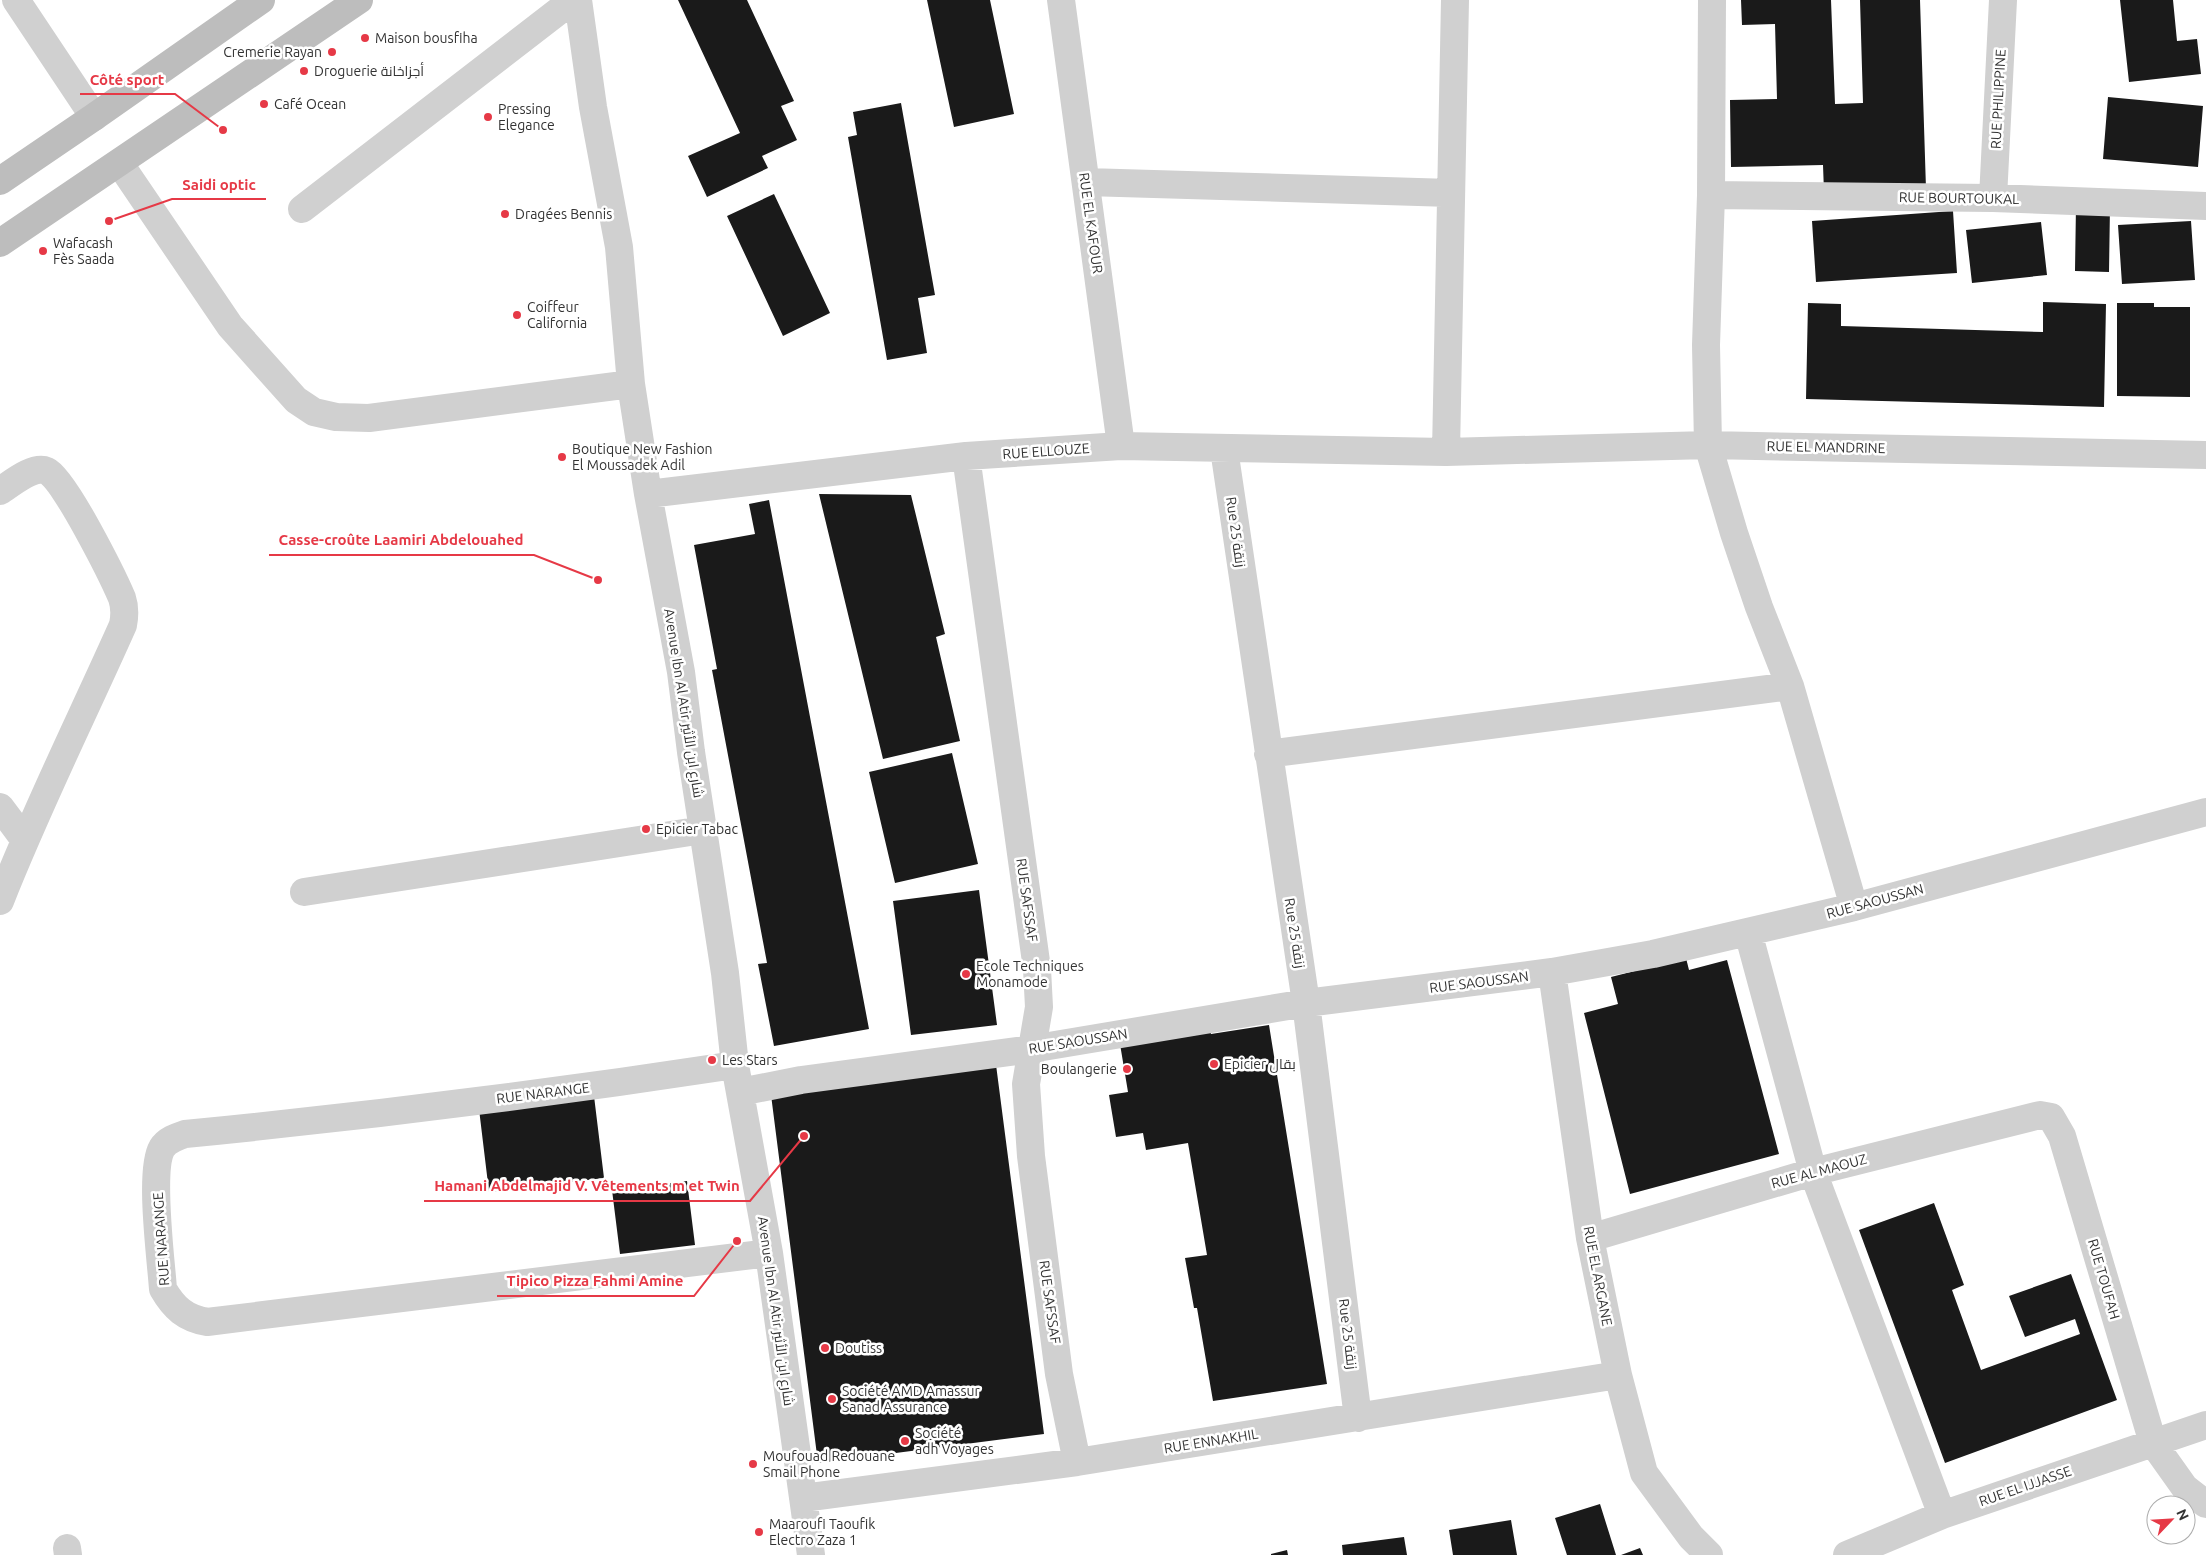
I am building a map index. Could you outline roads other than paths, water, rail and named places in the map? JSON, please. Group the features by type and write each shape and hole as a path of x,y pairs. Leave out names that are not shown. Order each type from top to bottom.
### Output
{"main road":[{"path":"0,181 261,0"},
{"path":"0,243 120,164 359,0"}],"street":[{"path":"16,0 94,117"},
{"path":"302,209 573,0"},
{"name":"Avenue Ibn Al Atir شارع ابن الأثير","path":"578,0 593,107 619,247 631,384 648,494 681,672 703,830 726,973 735,1065 769,1253 811,1555"},
{"name":"RUE EL KAFOUR","path":"1061,0 1121,446"},
{"path":"1446,452 1455,0"},
{"path":"1712,0 1711,196 1706,344 1708,445 1734,533 1790,686 1854,907"},
{"name":"RUE PHILIPPINE","path":"1993,198 2003,0"},
{"path":"120,164 230,326 296,400 314,412 336,417 369,418 631,384"},
{"path":"1086,182 1451,192"},
{"name":"RUE BOURTOUKAL","path":"1711,196 1993,198 2206,206"},
{"name":"RUE EL MANDRINE","path":"1446,452 1708,445 2206,456"},
{"name":"RUE ELLOUZE","path":"648,494 966,456 1121,446 1446,452"},
{"name":"Rue 25 زنقة","path":"1224,449 1306,1003 1358,1418"},
{"name":"RUE SAFSSAF","path":"966,456 1037,969 1038,1007 1026,1084 1031,1156 1059,1374 1077,1462"},
{"path":"0,491 31,472 40,469 48,471 53,475 74,505 94,543 122,600 125,614 123,624 79,724 24,839 0,901"},
{"path":"1268,754 1790,686"},
{"path":"0,807 24,839"},
{"name":"RUE SAOUSSAN","path":"740,1092 801,1080 1031,1049 1306,1003 1552,972 1653,954 1854,907 2206,812"},
{"path":"304,892 703,830"},
{"path":"1748,932 1813,1172 1942,1515"},
{"name":"RUE EL ARGANE","path":"1552,972 1590,1238 1618,1375 1644,1473 1691,1537 1709,1555"},
{"name":"RUE NARANGE","path":"735,1065 594,1087 380,1114 185,1134 173,1138 162,1148 157,1164 157,1208 163,1288 169,1300 191,1319 207,1322 769,1253"},
{"name":"RUE AL MAOUZ","path":"1590,1238 1813,1172 2040,1115 2051,1117"},
{"name":"RUE TOUFAH","path":"2051,1117 2062,1136 2153,1443 2185,1488 2206,1504"},
{"name":"RUE ENNAKHIL","path":"803,1498 1077,1462 1618,1375"},
{"name":"RUE EL IJJASSE","path":"1847,1555 1942,1515 2206,1425"}],"place":[{"name":"Maison bousfiha","path":"365,38"},
{"name":"Cremerie Rayan","path":"332,52"},
{"name":"Droguerie أجزاخانة","path":"304,71"},
{"name":"Café Ocean","path":"264,104"},
{"name":"Pressing Elegance","path":"488,117"},
{"name":"Côté sport","path":"223,130"},
{"name":"Dragées Bennis","path":"505,214"},
{"name":"Saidi optic","path":"109,221"},
{"name":"Wafacash Fès Saada","path":"43,251"},
{"name":"Coiffeur California","path":"517,315"},
{"name":"Boutique New Fashion El Moussadek Adil","path":"562,457"},
{"name":"Casse-croûte Laamiri Abdelouahed","path":"598,580"},
{"name":"Epicier Tabac","path":"646,829"},
{"name":"Ecole Techniques Monamode","path":"966,974"},
{"name":"Les Stars","path":"712,1060"},
{"name":"Epicier بقال","path":"1214,1064"},
{"name":"Boulangerie","path":"1127,1069"},
{"name":"Hamani Abdelmajid V. Vêtements m et Twin","path":"804,1136"},
{"name":"Tipico Pizza Fahmi Amine","path":"737,1241"},
{"name":"Doutiss","path":"825,1348"},
{"name":"Société AMD Amassur Sanad Assurance","path":"832,1399"},
{"name":"Société adh Voyages","path":"905,1441"},
{"name":"Moufouad Redouane Smail Phone","path":"753,1464"},
{"name":"Maaroufi Taoufik Electro Zaza 1","path":"759,1532"}]}
